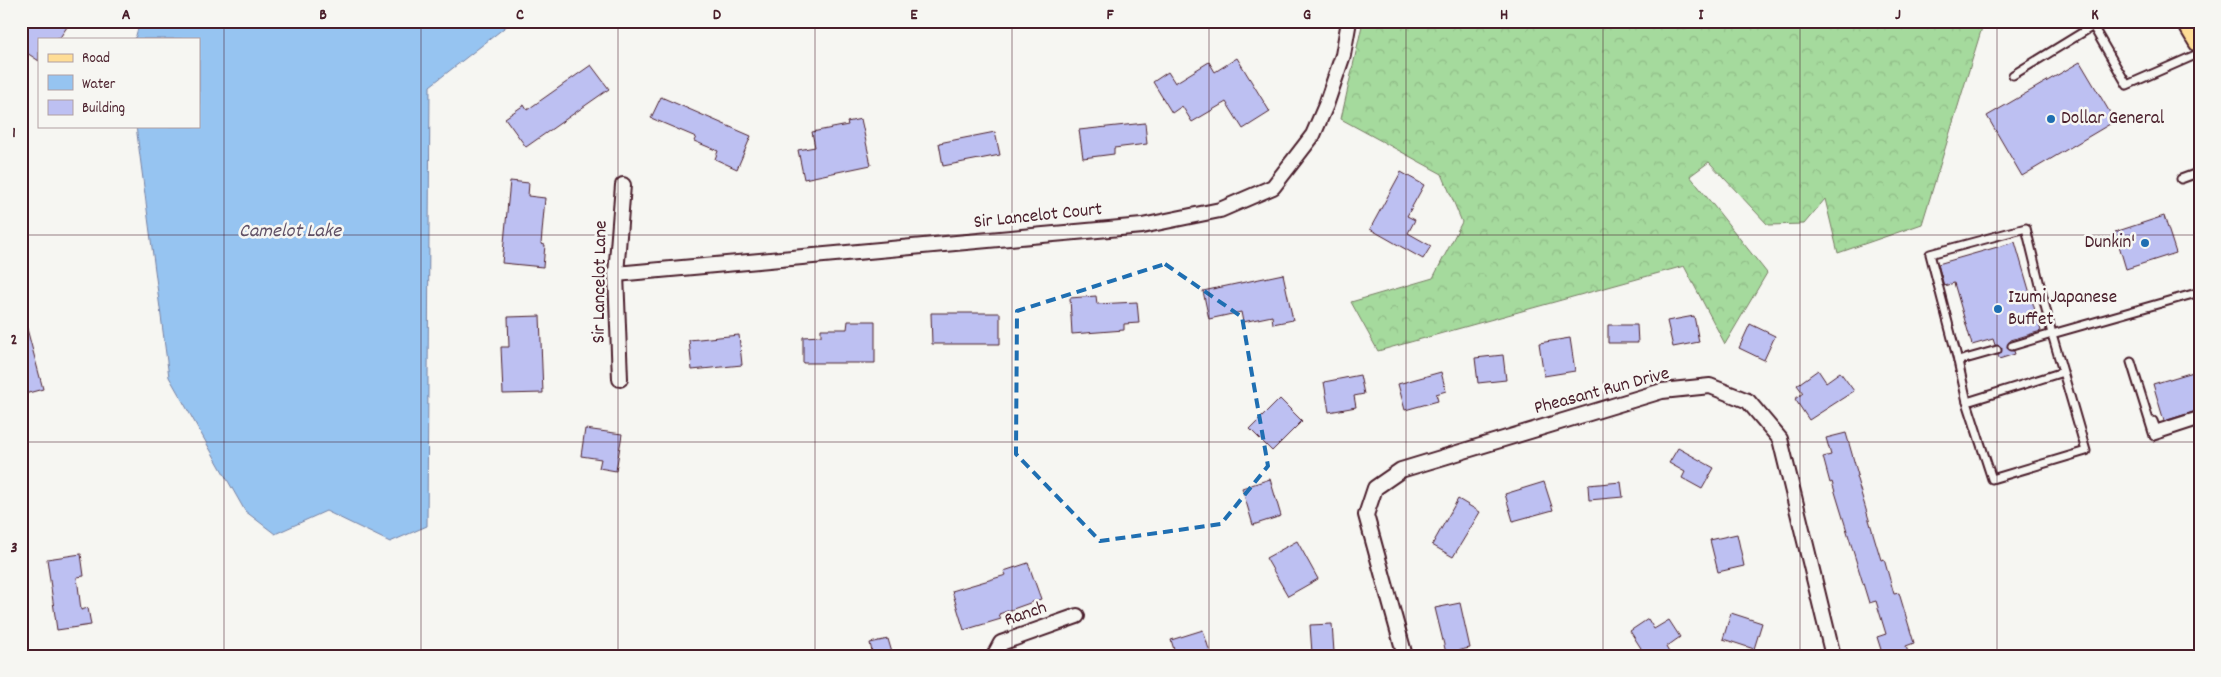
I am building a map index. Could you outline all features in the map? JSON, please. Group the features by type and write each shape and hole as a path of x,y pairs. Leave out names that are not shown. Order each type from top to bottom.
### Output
{"main road":[{"path":"2188,21 2200,41"}],"street":[{"name":"Sir Lancelot Court","path":"616,274 1142,226 1220,210 1273,187 1313,135 1326,105 1343,55 1349,21"},
{"name":"Sir Lancelot Lane","path":"620,379 616,274 623,185"},
{"name":"Pheasant Run Drive","path":"1405,656 1366,516 1375,488 1401,470 1662,391 1710,386 1748,401 1780,439 1833,656"},
{"name":"Ranch","path":"994,656 1001,643 1076,616"}],"lane":[{"path":"2013,75 2091,24 2127,85 2200,53"},
{"path":"2181,179 2200,172"},
{"path":"2026,228 2052,334 2086,451 1992,479 1968,402 1930,254 2026,228"},
{"path":"2012,346 2200,292"},
{"path":"1958,361 1997,350"},
{"path":"2200,415 2156,429 2131,362 2154,436 2200,421"},
{"path":"1968,402 2063,372"}],"highlighted area":[{"path":"1165,264 1242,317 1268,466 1221,524 1100,541 1016,454 1017,311"}],"green space":[{"path":"1363,21 1629,21 1687,29 1688,21 1984,21 1922,224 1838,253 1825,199 1804,224 1768,225 1709,162 1690,176 1767,273 1725,344 1684,266 1378,351 1351,302 1433,278 1462,222 1442,174 1341,119"}],"water":[{"name":"Camelot Lake","path":"140,21 513,21 430,86 427,526 390,542 326,511 275,534 245,511 169,377 136,128 200,128 200,38 135,38"}],"building":[{"path":"30,21 71,21 60,38 38,38 38,60 21,49 21,34"},
{"path":"1237,58 1270,112 1243,129 1226,102 1192,122 1182,106 1172,113 1153,82 1168,72 1175,83 1209,62 1215,72"},
{"name":"Dollar General","path":"2080,62 2115,121 2022,176 1987,116"},
{"path":"591,65 609,89 526,147 505,118 524,105 527,110"},
{"path":"661,97 751,136 737,169 715,159 718,151 694,141 696,137 651,118"},
{"path":"861,119 871,165 804,179 798,150 815,147 812,132 848,125 847,122"},
{"path":"1145,123 1147,144 1114,148 1114,154 1083,158 1079,130"},
{"path":"995,132 1000,155 943,166 939,143"},
{"path":"1401,172 1424,185 1407,216 1415,220 1408,233 1431,246 1423,259 1370,229"},
{"path":"510,181 529,183 528,196 545,198 541,244 545,245 543,267 502,263"},
{"name":"Dunkin'","path":"2164,216 2176,253 2126,269 2115,232"},
{"name":"Izumi Japanese Buffet","path":"2015,242 2041,331 2011,340 2007,347 2014,351 2015,354 1999,359 1998,355 2002,348 1995,345 1993,339 1972,345 1954,283 1944,286 1938,264"},
{"path":"1283,274 1293,320 1273,324 1272,316 1243,322 1241,312 1209,319 1203,291"},
{"path":"1096,296 1097,304 1137,302 1139,323 1124,324 1124,330 1072,334 1070,298"},
{"path":"931,313 1000,313 1000,344 932,344"},
{"path":"540,316 543,393 503,394 501,347 509,347 508,317"},
{"path":"1694,316 1699,342 1673,347 1667,321"},
{"path":"848,321 875,321 875,363 803,363 803,337 821,336 821,329 847,329"},
{"path":"1750,324 1775,336 1764,360 1739,348"},
{"path":"26,325 43,389 21,395 21,326"},
{"path":"1608,325 1637,325 1638,343 1608,343"},
{"path":"739,335 742,365 692,370 689,340"},
{"path":"1570,338 1575,371 1544,376 1539,343"},
{"path":"1503,355 1506,380 1478,383 1475,358"},
{"path":"1818,370 1826,382 1840,372 1854,391 1809,420 1795,399 1803,393 1797,385"},
{"path":"2200,370 2200,410 2164,421 2153,384"},
{"path":"1441,372 1446,391 1436,394 1438,401 1405,410 1398,384"},
{"path":"1360,375 1364,394 1354,396 1356,407 1329,412 1324,382"},
{"path":"1280,399 1302,421 1272,451 1250,429"},
{"path":"585,429 622,434 616,471 599,468 601,459 581,456"},
{"path":"1846,433 1858,475 1856,476 1881,560 1884,559 1894,594 1899,593 1914,643 1906,646 1909,656 1883,656 1877,637 1886,634 1876,601 1869,603 1832,482 1830,483 1823,457 1831,455 1826,438"},
{"path":"1678,448 1714,468 1702,489 1682,478 1685,472 1669,463"},
{"path":"1270,479 1281,516 1253,525 1242,488"},
{"path":"1544,482 1553,510 1513,521 1505,494"},
{"path":"1621,482 1623,497 1589,500 1588,485"},
{"path":"1458,499 1480,512 1453,557 1432,545"},
{"path":"1737,534 1744,566 1718,572 1710,540"},
{"path":"1297,541 1318,579 1288,596 1266,558"},
{"path":"81,554 84,576 77,577 81,610 88,608 91,625 57,630 47,559"},
{"path":"1028,563 1041,599 999,614 1001,619 964,630 952,591 1006,575 1004,571"},
{"path":"1460,603 1470,648 1446,653 1435,608"},
{"path":"1731,613 1762,623 1754,649 1723,639"},
{"path":"1648,619 1654,629 1669,620 1680,637 1666,647 1671,656 1646,656 1630,631"},
{"path":"1332,624 1334,652 1312,653 1310,625"},
{"path":"1203,630 1211,656 1176,656 1171,640"},
{"path":"888,639 893,656 873,656 870,643"}],"place":[{"name":"Dollar General","path":"2051,119"},
{"name":"Dunkin'","path":"2145,243"},
{"name":"Izumi Japanese Buffet","path":"1998,309"}]}
